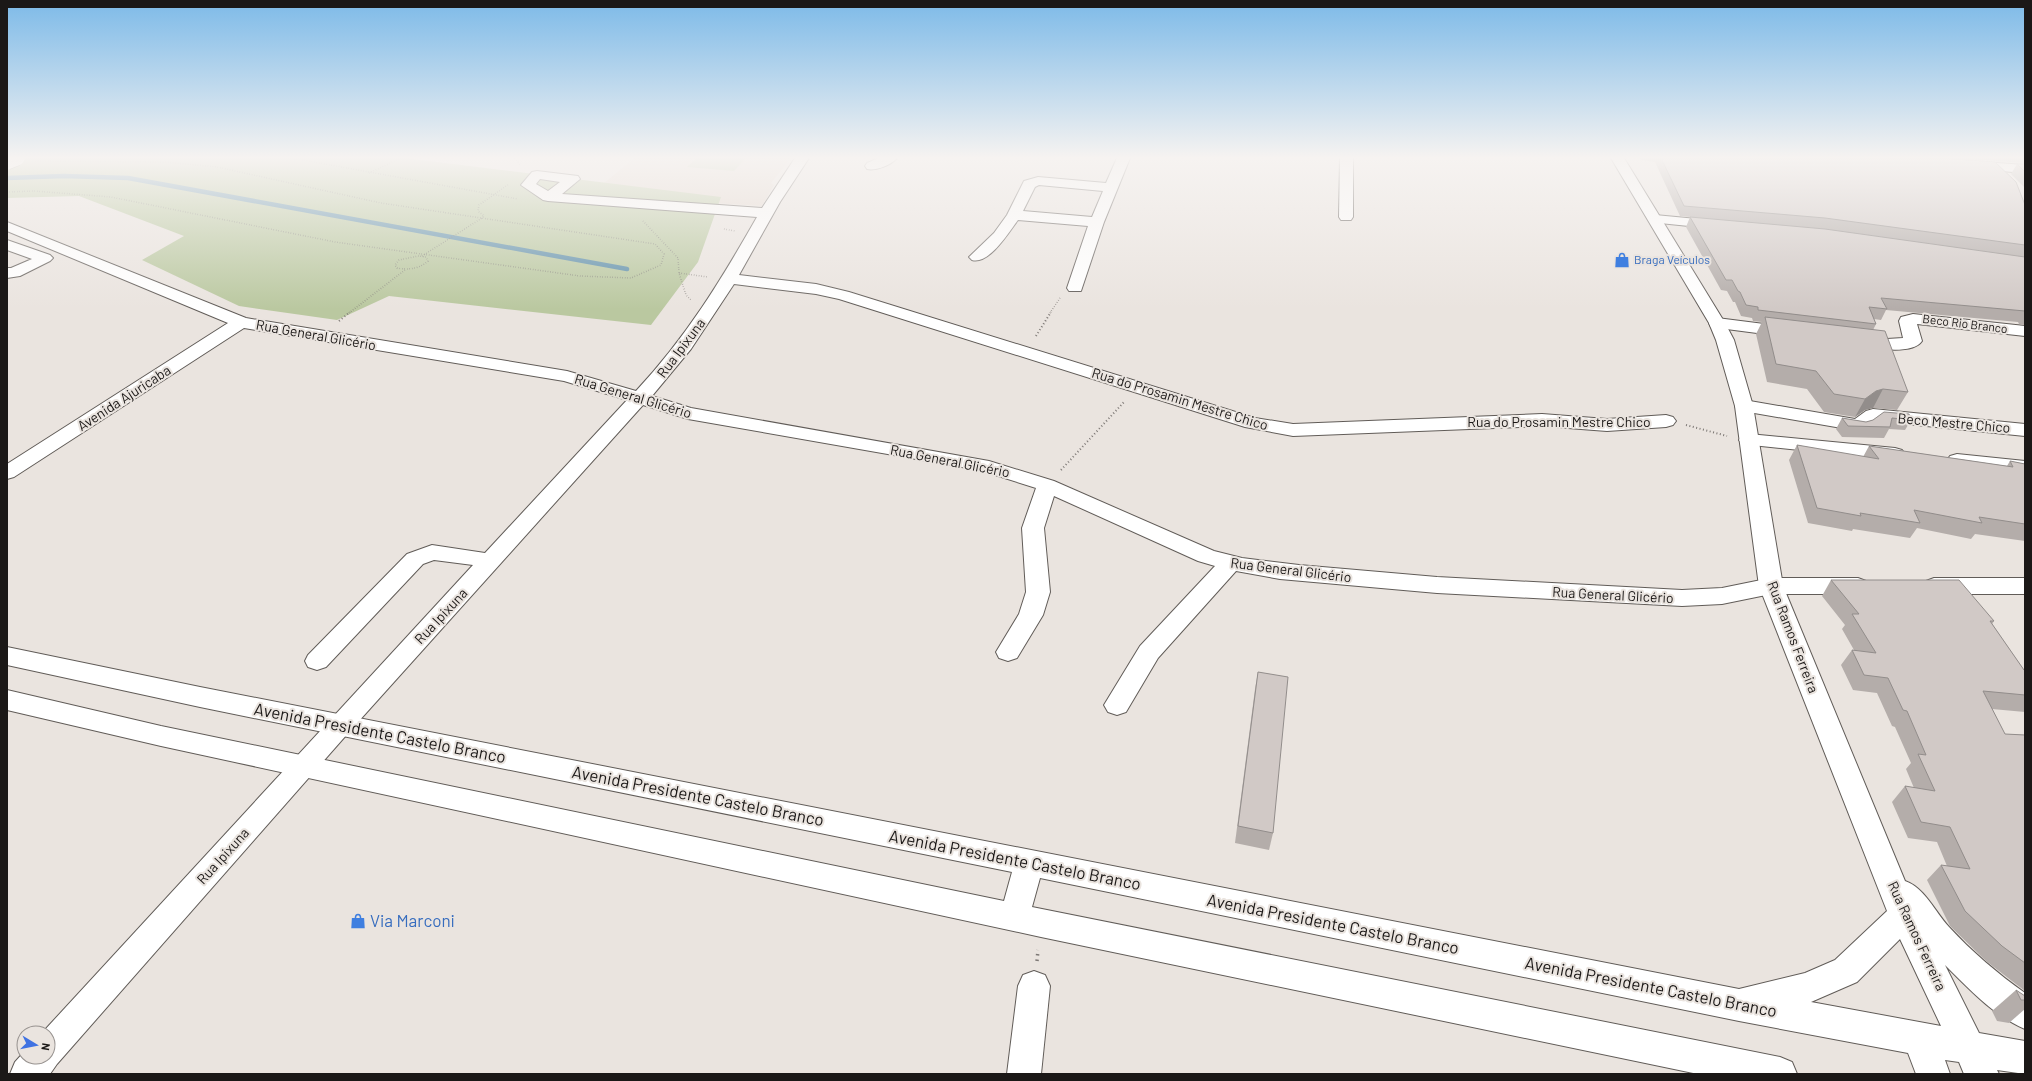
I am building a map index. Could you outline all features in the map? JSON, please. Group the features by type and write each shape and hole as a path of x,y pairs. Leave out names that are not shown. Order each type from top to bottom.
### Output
{"street":[{"path":"704,208 766,213"},
{"name":"Rua Ipixuna","path":"56,1042 340,724 641,399 685,347 730,279 769,208"},
{"path":"977,257 999,236 1017,208"},
{"path":"1075,288 1102,208"},
{"path":"1346,208 1346,217"},
{"name":"Rua Ramos Ferreira","path":"1648,208 1717,323 1725,340 1744,406 1771,586 1904,915 1976,1060"},
{"path":"1014,215 1097,222"},
{"path":"1655,220 1733,226"},
{"name":"Rua General Glicério","path":"7,226 241,322 566,376 688,413 982,465 1047,485 1206,556 1230,564 1260,569 1430,586 1682,598 1722,596 1771,586 1876,586"},
{"path":"7,245 45,258 14,273 7,273"},
{"name":"Rua do Prosamin Mestre Chico","path":"730,279 816,289 844,295 1252,423 1293,430 1542,420 1607,425 1666,421"},
{"name":"Beco Rio Branco","path":"1841,338 1887,344 1910,343 1913,340 1907,321 1920,319 2025,331"},
{"name":"Avenida Ajuricaba","path":"7,473 241,322"},
{"path":"1717,323 1802,333"},
{"name":"Beco Mestre Chico","path":"1744,406 1859,425 1873,415 2025,430"},
{"path":"1749,441 1915,456"},
{"path":"1938,458 2025,467"},
{"path":"1008,652 1031,615 1038,592 1033,528 1047,485"},
{"path":"316,661 415,559 432,552 492,561"},
{"path":"1117,705 1149,652 1230,564"},
{"path":"1915,586 2025,586"},
{"name":"Avenida Presidente Castelo Branco","path":"7,656 1739,1005 1919,1037 1976,1060 2025,1058"},
{"path":"7,700 160,736 305,765 1710,1067 1780,1074"},
{"path":"1027,920 1030,863"},
{"path":"1887,872 1938,937 1988,986 2025,1013"},
{"path":"1739,1005 1808,988 1846,971 1868,947 1904,915"},
{"path":"1024,1074 1034,986"},
{"path":"1919,1037 1934,1074"},
{"path":"27,1074 35,1065"}],"path":[{"path":"162,208 335,242 580,276 631,278 660,265 664,254 655,244 418,208"},
{"path":"638,217 678,258 679,273 686,295 692,301 712,306"},
{"path":"405,270 397,268 395,265 399,260 408,257 422,256 480,219"},
{"path":"319,336 405,270 424,265 428,261 426,257 422,256"},
{"path":"679,273 730,279"},
{"path":"1038,357 1045,351 1030,346 1054,304 1075,288"},
{"path":"1047,485 1138,387"},
{"path":"1666,421 1749,441"},
{"path":"1027,920 1034,986"}],"green space":[{"path":"112,208 717,208 698,262 651,325 389,296 337,320 239,306 142,260 184,236"}],"building":[{"path":"1713,208 2025,208 2025,245 1825,218"},
{"path":"1690,217 1825,229 2025,257 2025,311 1881,298 1887,309 1869,307 1876,324 1758,310 1758,307 1746,305 1732,280 1726,280"},
{"path":"1765,317 1885,331 1908,392 1883,389 1876,391 1865,399 1834,394 1816,371 1776,364"},
{"path":"1884,412 1909,414 1911,420 1892,418 1890,427 1848,426 1842,418 1866,422 1873,420"},
{"path":"1797,445 1879,459 1869,446 2013,467 2010,461 2025,464 2025,524 1979,517 1982,523 1914,510 1920,523 1860,513 1861,516 1817,508"},
{"path":"1831,580 1959,580 1994,621 1990,621 2025,670 2025,695 1983,691 2005,734 2025,735 2025,963 2002,946 1965,911 1941,865 1970,869 1950,827 1921,822 1905,786 1935,791 1918,754 1926,755 1907,711 1903,710 1888,678 1864,675 1852,650 1876,653 1852,614 1859,614"},
{"path":"1258,672 1288,677 1273,833 1238,826"},
{"path":"2016,990 2025,996 2025,1000 2021,1000"}],"waterway":[{"path":"295,208 627,269"}],"place":[{"name":"Braga Veículos","path":"1622,260"},
{"name":"Via Marconi","path":"358,921"}]}
